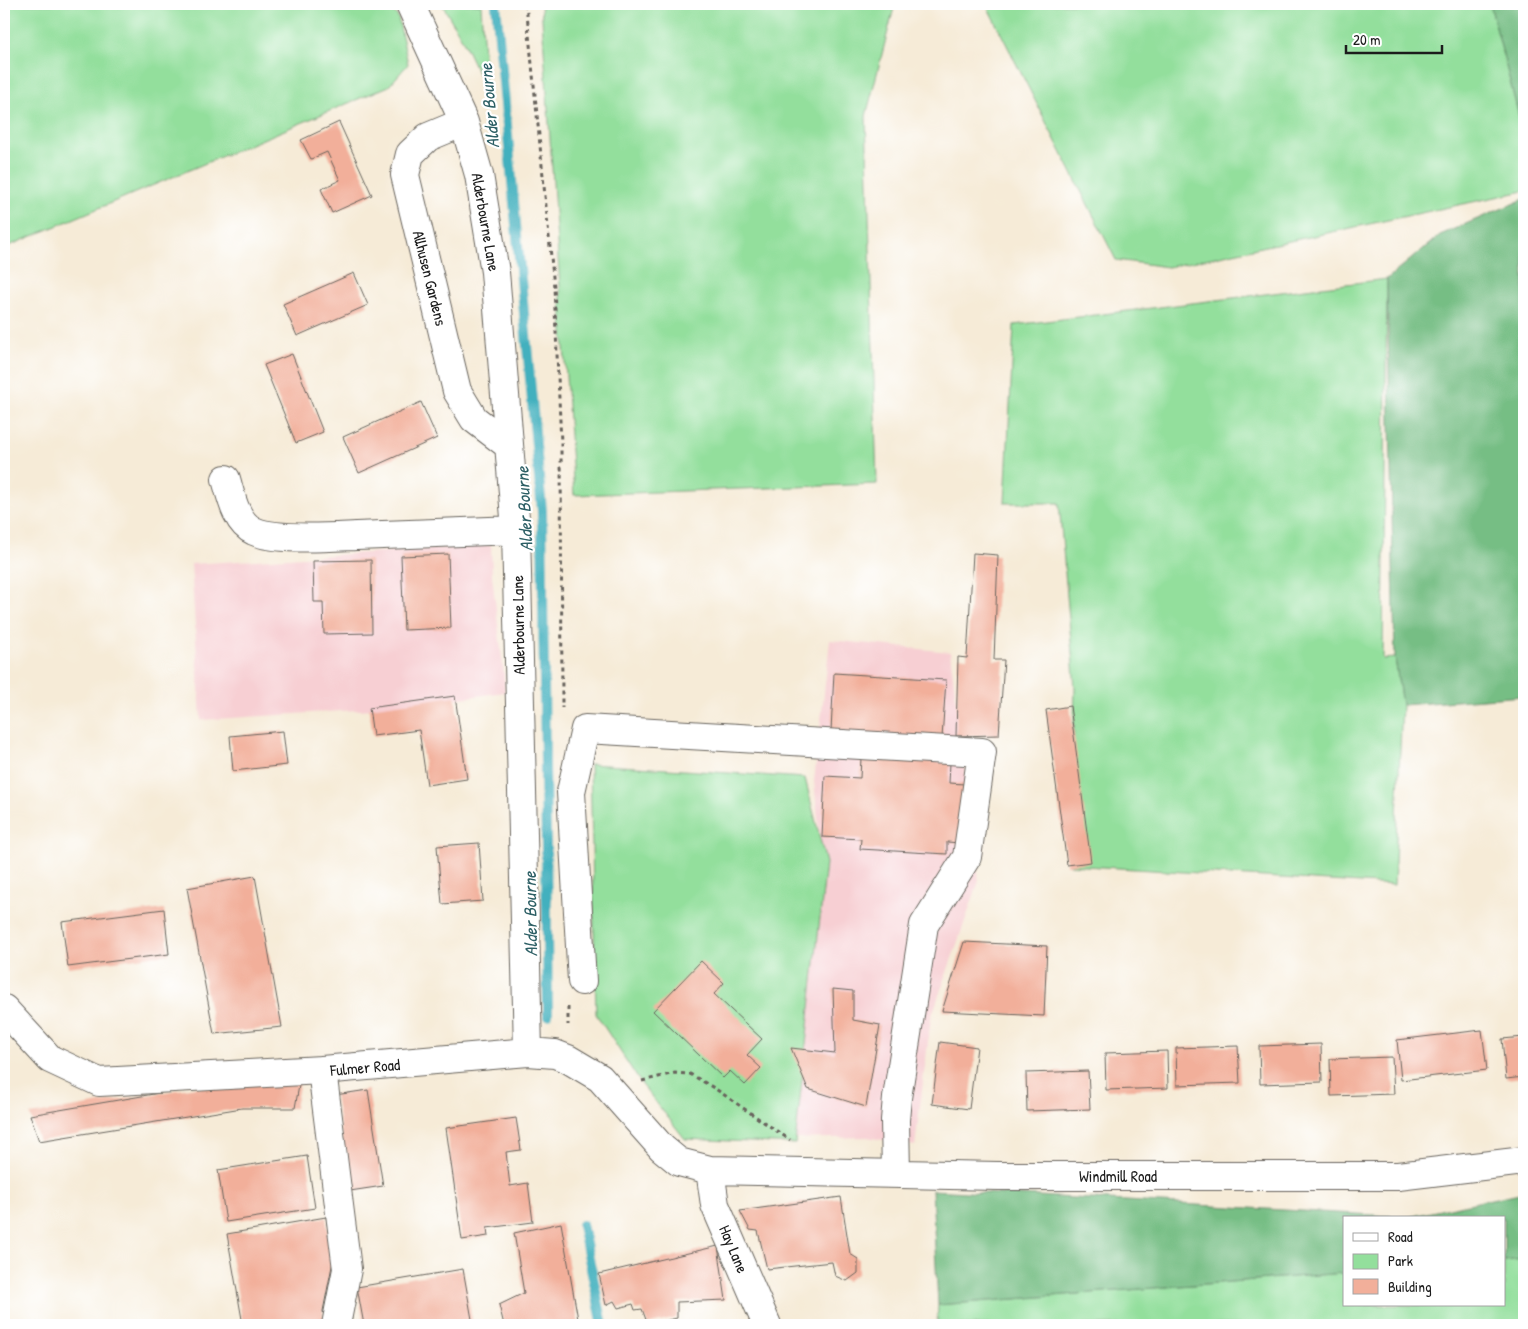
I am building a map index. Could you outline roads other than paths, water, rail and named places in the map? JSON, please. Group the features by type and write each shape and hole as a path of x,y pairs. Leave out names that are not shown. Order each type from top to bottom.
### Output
{"street":[{"name":"Alderbourne Lane","path":"410,4 464,122 478,175 495,272 516,530 528,1052"},
{"name":"Allhusen Gardens","path":"464,122 428,137 410,154 405,175 457,391 474,419 508,445"},
{"path":"226,479 234,506 242,521 253,531 270,536 319,537 516,530"},
{"path":"575,990 571,792 585,729 982,752 967,857 924,925 897,1098 895,1120 896,1174"},
{"name":"Fulmer Road","path":"4,1010 50,1059 99,1082 322,1070 528,1052 555,1054 568,1059 600,1078 662,1148 679,1162 710,1170"},
{"path":"322,1070 347,1268 336,1325"},
{"name":"Windmill Road","path":"710,1170 998,1176 1398,1176 1524,1161"},
{"name":"Hay Lane","path":"710,1170 715,1205 767,1325"}],"waterway":[{"name":"Alder Bourne","path":"496,4 542,511 548,1015"},
{"name":"Alder Bourne","path":"582,1225 603,1325"}]}
